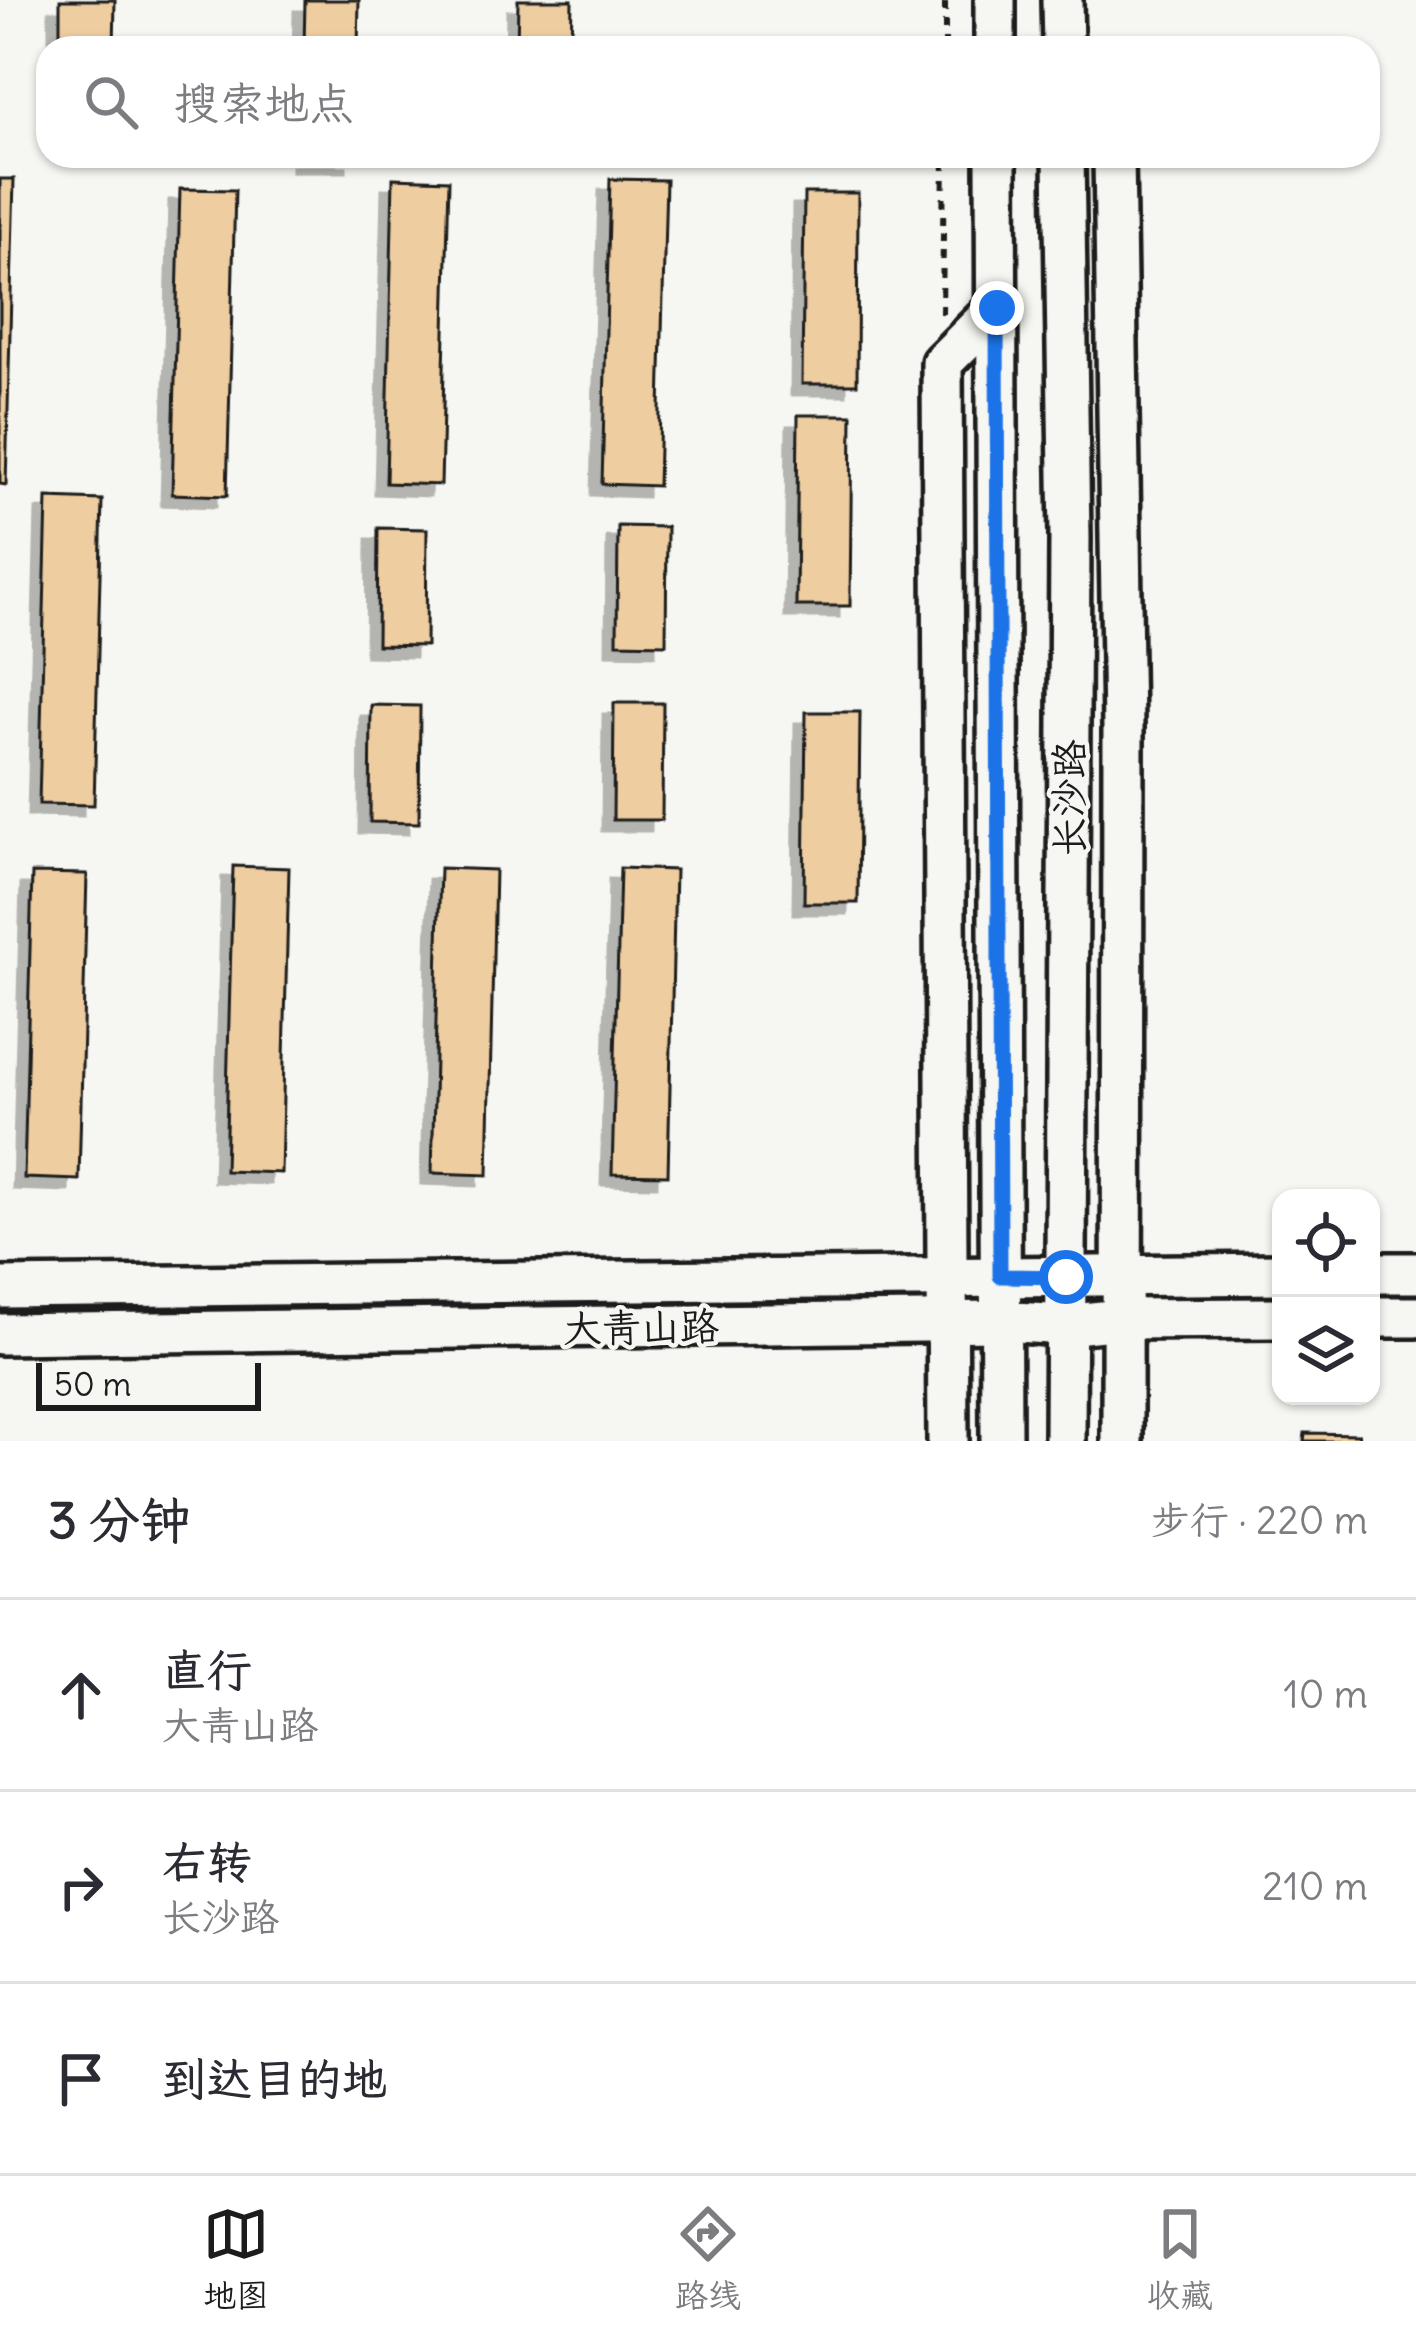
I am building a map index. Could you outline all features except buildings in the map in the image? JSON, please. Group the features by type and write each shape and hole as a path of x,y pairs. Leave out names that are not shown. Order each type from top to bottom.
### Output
{"street":[{"path":"995,0 995,36"},
{"path":"1062,0 1063,36"},
{"name":"长沙路","path":"996,168 1001,1441"},
{"name":"长沙路","path":"1064,168 1069,789 1065,1441"},
{"path":"1114,168 1123,728 1122,1441"},
{"path":"948,1441 942,363 997,308"},
{"path":"1069,789 1123,728"},
{"path":"947,812 1000,838"},
{"path":"1380,1273 1416,1273"},
{"name":"大青山路","path":"0,1288 1272,1274"},
{"path":"1380,1317 1416,1317"},
{"name":"大青山路","path":"0,1334 1000,1321 1065,1325 1121,1318 1272,1318"}],"path":[{"path":"945,0 945,36"},
{"path":"942,363 944,168"}],"route":[{"path":"997,308 1000,1276 1066,1277"}]}
